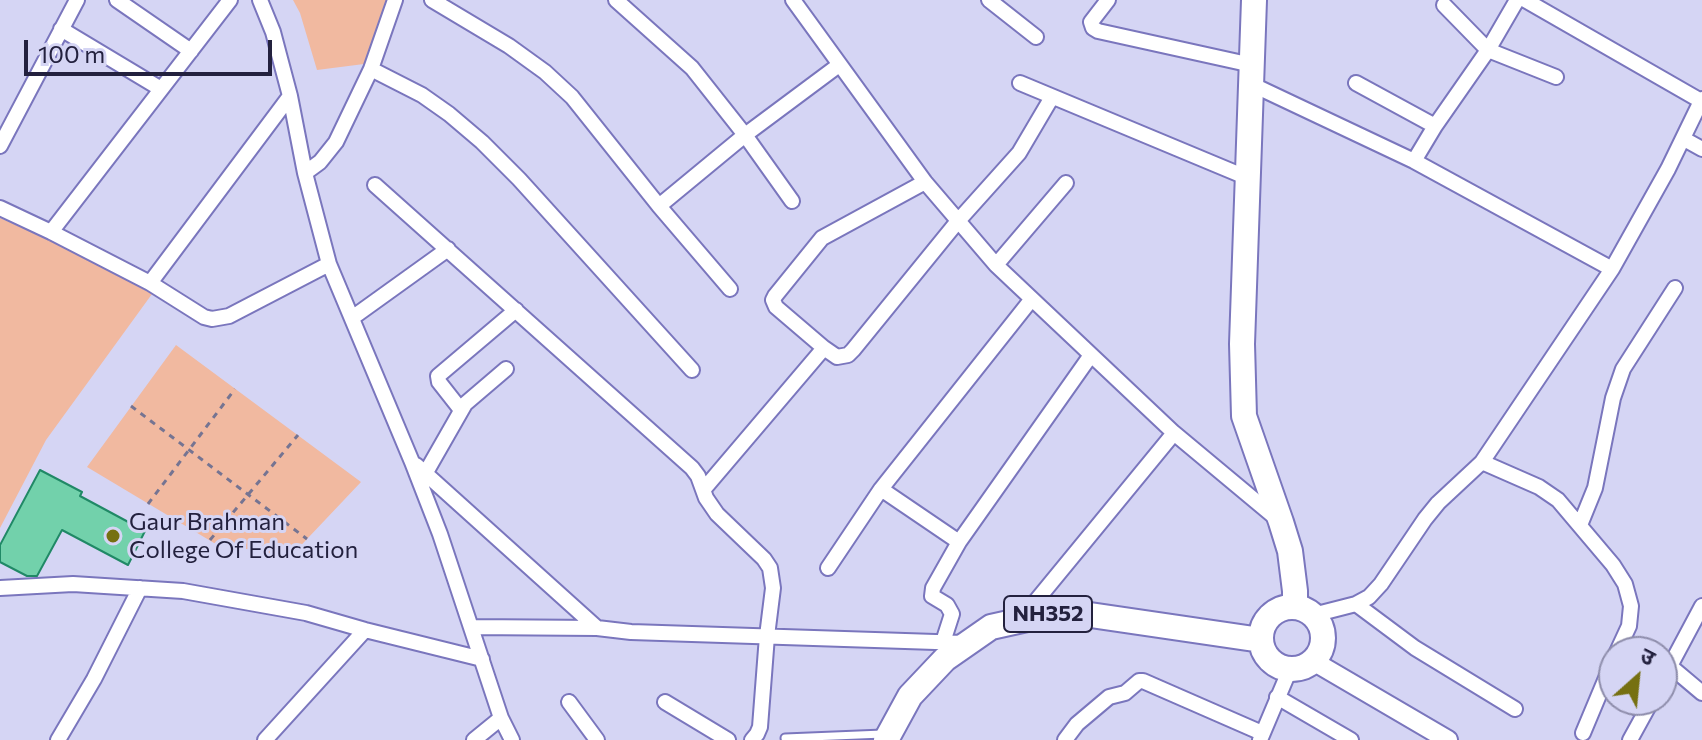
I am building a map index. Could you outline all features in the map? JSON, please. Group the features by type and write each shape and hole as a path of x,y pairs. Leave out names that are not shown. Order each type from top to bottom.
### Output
{"highway":[{"path":"1254,0 1242,344 1244,416 1290,551 1295,591 1304,611 1322,630 1321,649 1302,665 1280,667 1271,661 1263,649 1261,631 1266,620 1281,608 1304,611"},
{"name":"NH352","path":"888,737 910,696 945,659 955,643 991,627 1063,611 1261,640"}],"street":[{"path":"0,146 77,0"},
{"path":"117,0 191,51"},
{"path":"51,232 230,0"},
{"path":"260,0 273,32 290,96 305,173 329,264 440,534 501,718 512,740"},
{"path":"305,173 330,152 371,69 395,0"},
{"path":"432,0 509,46 545,72 572,97 730,289"},
{"path":"616,0 692,68 792,201"},
{"path":"793,0 925,182 996,265 1174,433 1281,522"},
{"path":"989,0 1036,37"},
{"path":"1108,0 1091,22 1098,31 1252,74 1612,269"},
{"path":"1414,161 1488,50 1517,0"},
{"path":"1304,611 1356,604 1369,597 1438,503 1482,462 1612,269 1684,139 1702,100 1525,0"},
{"path":"1444,5 1488,50 1556,77"},
{"path":"61,29 161,89"},
{"path":"659,206 745,135 839,65"},
{"path":"371,69 422,95 482,142 692,370"},
{"path":"1020,83 1248,178"},
{"path":"1356,83 1435,126"},
{"path":"150,283 290,96"},
{"path":"925,182 822,238 775,296 776,307 837,357 848,355 958,221 1019,153 1052,97"},
{"path":"1684,139 1702,149"},
{"path":"996,265 1066,183"},
{"path":"375,185 692,468 717,514 764,559 770,568 773,588 760,727 752,740"},
{"path":"0,208 150,283 212,319 229,316 329,264"},
{"path":"352,318 448,249"},
{"path":"1580,525 1595,488 1619,379 1632,353 1675,288"},
{"path":"828,568 881,489 1031,300"},
{"path":"461,410 439,382 438,376 516,310"},
{"path":"704,489 824,348"},
{"path":"471,627 597,628 631,632 955,643 952,614 947,605 935,599 932,592 959,542 1091,355"},
{"path":"425,474 461,410 506,369"},
{"path":"1020,620 1174,433"},
{"path":"412,462 597,628"},
{"path":"1482,462 1539,487 1558,500 1613,565 1625,584 1631,606 1624,636"},
{"path":"881,489 959,542"},
{"path":"0,588 73,584 183,591 306,613 482,659"},
{"path":"58,740 94,679 140,588"},
{"path":"1356,604 1415,648 1515,709"},
{"path":"1678,650 1702,606"},
{"path":"265,740 365,630"},
{"path":"1065,740 1077,724 1109,697 1125,693 1139,681 1147,681 1261,737 1277,697 1302,665 1448,740"},
{"path":"1678,682 1702,693"},
{"path":"1277,697 1351,740"},
{"path":"569,702 597,740"},
{"path":"665,702 728,740"},
{"path":"1583,733 1598,707"},
{"path":"1630,740 1643,716"},
{"path":"474,740 501,718"}],"lane":[{"path":"785,738 888,737"}],"path":[{"path":"148,504 235,389"},
{"path":"131,406 307,539"},
{"path":"210,540 298,435"}],"shaded area":[{"path":"293,0 389,0 364,64 317,70 300,13"},
{"path":"0,218 62,245 152,294 46,440 0,528"},
{"path":"176,345 361,482 290,557 214,543 87,467"}],"building":[{"path":"40,470 145,531 128,565 62,530 37,576 27,576 0,562 0,545"}],"place":[{"name":"Gaur Brahman College Of Education","path":"113,536"}]}
